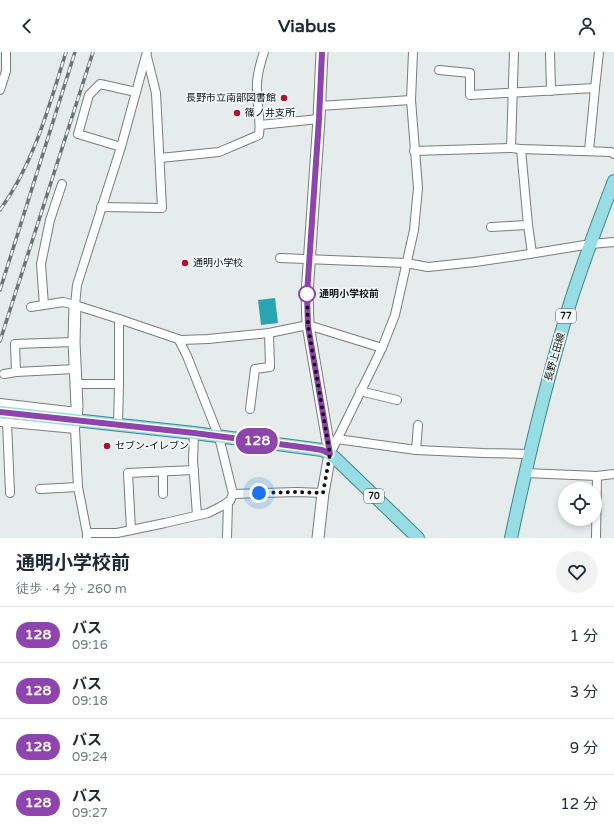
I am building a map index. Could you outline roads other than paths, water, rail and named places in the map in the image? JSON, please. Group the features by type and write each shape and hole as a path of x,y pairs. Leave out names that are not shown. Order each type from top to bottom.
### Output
{"main road":[{"path":"318,538 323,493 330,454 308,326 307,294 322,52"},
{"name":"長野上田線","path":"511,538 543,397 590,244 614,181"},
{"path":"75,305 74,342 76,420"},
{"name":"70","path":"0,412 194,433 322,450 330,454 418,538"}],"street":[{"path":"0,90 6,71 6,52"},
{"path":"160,158 219,152 259,135 260,125 256,88 259,68 264,52"},
{"path":"330,454 382,348 395,315 414,230 418,188 411,100 412,52"},
{"path":"511,148 514,52"},
{"path":"550,52 551,91"},
{"path":"589,151 599,52"},
{"path":"75,305 77,285 121,147 146,53"},
{"path":"101,207 162,208 156,93 146,53"},
{"path":"438,70 470,73 470,95 595,88"},
{"path":"121,147 78,134 89,95 100,84 136,92"},
{"path":"319,106 411,100"},
{"path":"260,125 319,119"},
{"path":"414,152 511,148 611,152 614,154"},
{"path":"521,149 532,253"},
{"path":"44,304 41,264 50,220 62,184"},
{"path":"491,227 528,225"},
{"path":"280,258 406,263 428,267 475,262 590,244 614,242"},
{"path":"31,307 63,302 119,319 179,340 208,339 269,333 308,326 382,348"},
{"path":"118,425 119,319"},
{"path":"250,408 255,369 270,367 269,333"},
{"path":"76,420 78,487 87,535 117,533 165,523 208,512 228,502 233,494 219,437 187,356 179,340"},
{"path":"16,372 15,344 74,342"},
{"path":"4,374 75,369"},
{"path":"76,384 119,384"},
{"path":"360,391 397,400"},
{"path":"0,403 76,420"},
{"path":"10,493 4,422 76,420"},
{"path":"416,450 418,425"},
{"path":"194,433 194,470 197,515"},
{"path":"337,439 416,450 529,454"},
{"path":"131,530 128,473 194,470"},
{"path":"163,472 163,494"},
{"path":"525,474 596,476 614,474"},
{"path":"596,476 596,538"},
{"path":"40,489 78,487"},
{"path":"233,494 297,492 323,493"},
{"path":"227,538 228,502"}],"water":[{"path":"275,298 278,323 261,325 258,300"}],"railway":[{"path":"0,210 12,192 31,154 47,114 66,52"},
{"path":"0,290 75,52"},
{"path":"0,341 93,52"}],"place":[{"name":"長野市立南部図書館","path":"284,98"},
{"name":"篠ノ井支所","path":"237,113"},
{"name":"通明小学校","path":"185,263"},
{"name":"通明小学校前","path":"307,294"},
{"name":"セブン-イレブン","path":"107,446"}]}
